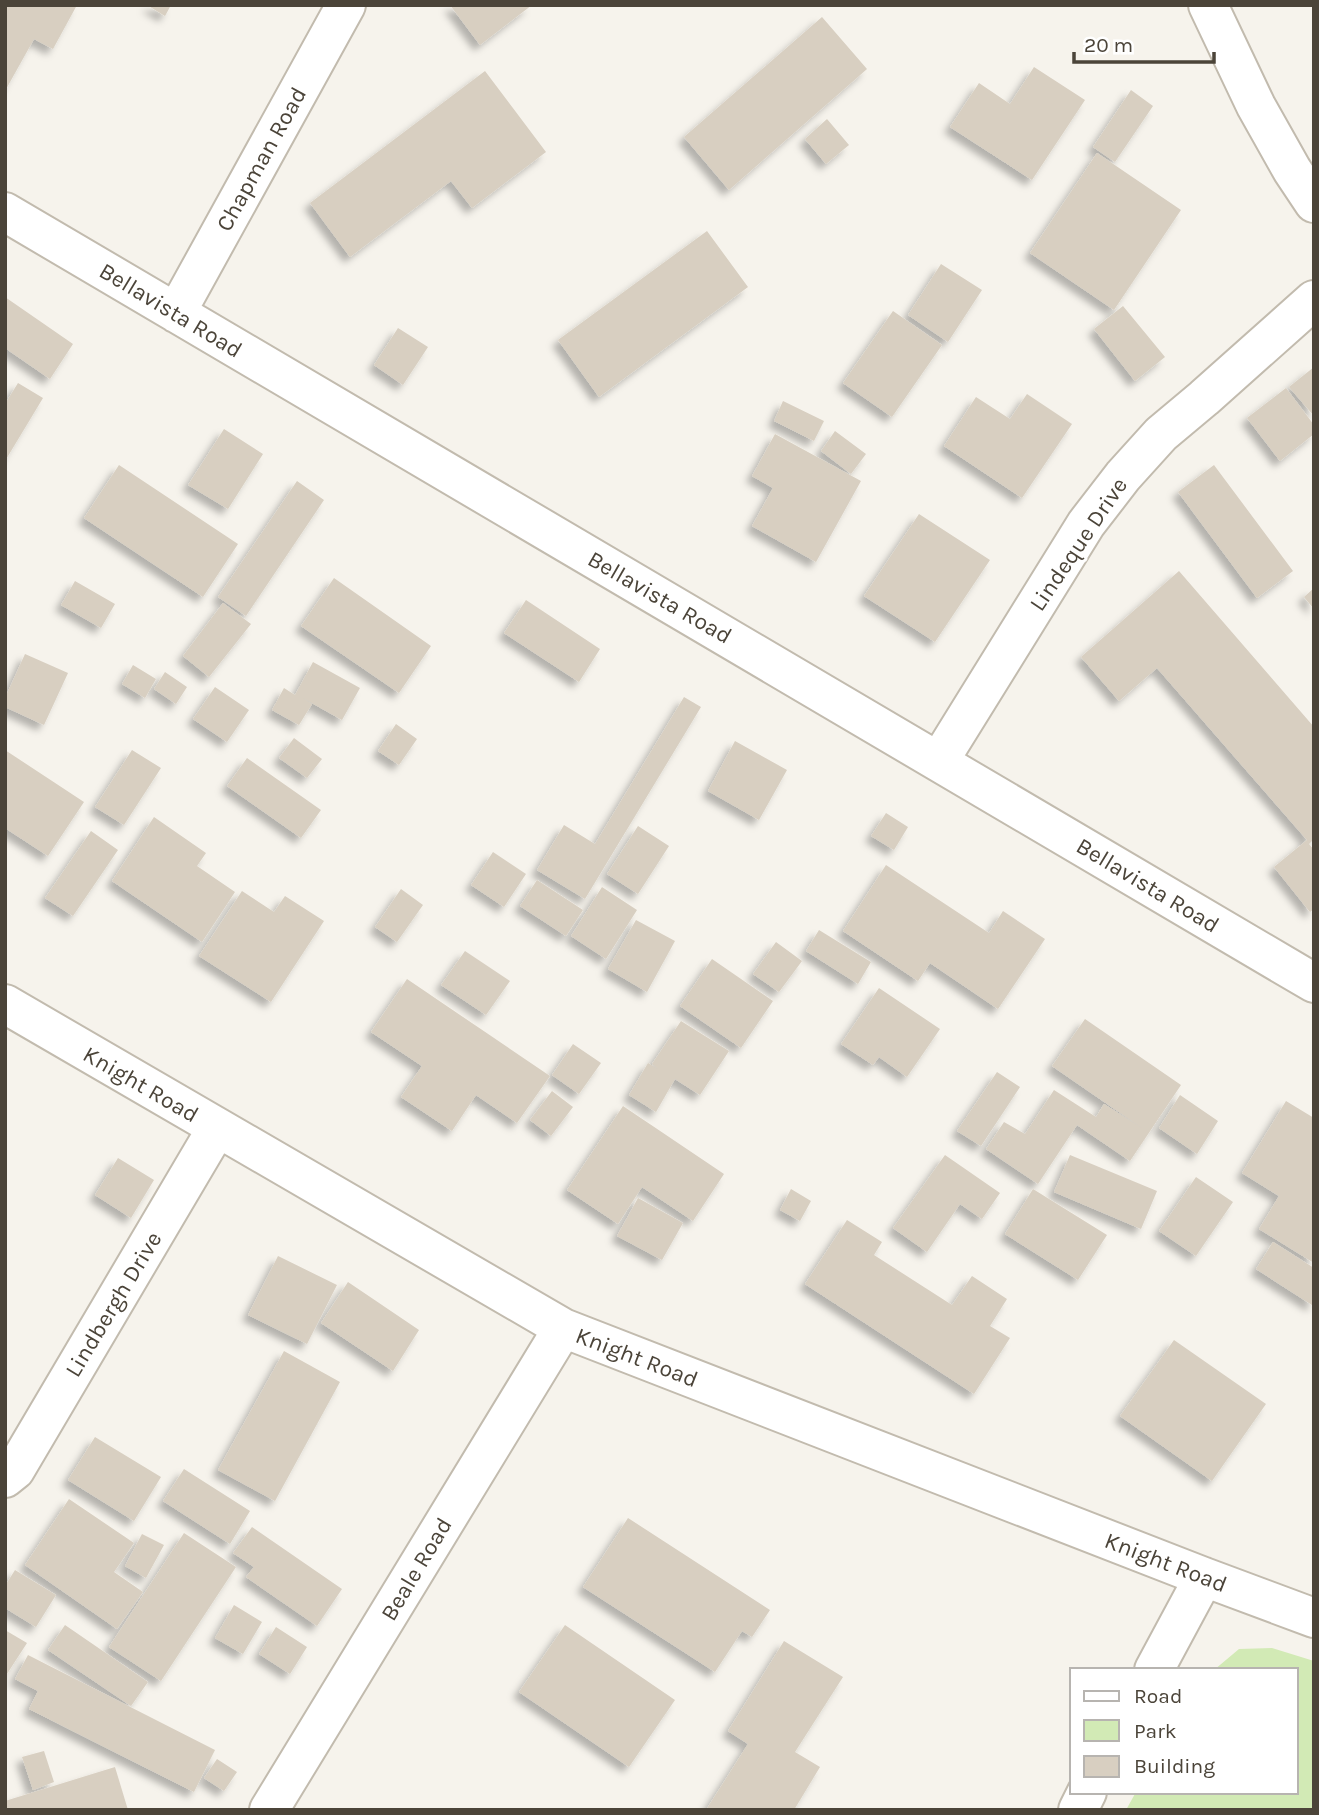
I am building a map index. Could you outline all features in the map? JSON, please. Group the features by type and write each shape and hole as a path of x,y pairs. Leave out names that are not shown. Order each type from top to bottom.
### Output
{"street":[{"name":"Chapman Road","path":"176,313 346,5"},
{"path":"1208,5 1256,106 1314,203"},
{"name":"Bellavista Road","path":"5,212 1314,983"},
{"name":"Lindeque Drive","path":"939,761 1086,524 1123,476 1161,434 1314,300"},
{"name":"Knight Road","path":"5,1004 563,1328 1314,1618"},
{"name":"Lindbergh Drive","path":"5,1478 15,1470 217,1128"},
{"name":"Beale Road","path":"268,1810 563,1328"},
{"path":"1155,1668 1204,1577"},
{"path":"1078,1810 1086,1794"}],"green space":[{"path":"1272,1648 1314,1661 1314,1810 1126,1810 1135,1794 1298,1794 1298,1668 1216,1668 1239,1649"}],"building":[{"path":"5,5 77,5 53,49 34,39 5,91"},
{"path":"147,5 171,5 165,16"},
{"path":"450,5 532,5 480,45"},
{"path":"822,17 867,69 729,190 684,137"},
{"path":"1034,67 1085,100 1032,180 950,127 979,83 1010,104"},
{"path":"485,71 546,152 472,208 451,181 350,257 310,203"},
{"path":"1131,90 1153,106 1115,162 1093,147"},
{"path":"827,119 849,145 826,164 805,139"},
{"path":"1097,153 1181,210 1114,310 1030,253"},
{"path":"707,231 748,287 599,397 558,340"},
{"path":"941,264 982,290 948,342 908,315"},
{"path":"5,297 73,344 50,379 5,348"},
{"path":"1123,306 1165,357 1135,381 1094,329"},
{"path":"893,311 942,345 892,417 843,383"},
{"path":"398,328 428,347 403,385 374,365"},
{"path":"1314,367 1314,416 1289,387"},
{"path":"18,383 43,398 5,461 5,404"},
{"path":"1286,388 1314,425 1314,434 1280,461 1247,418"},
{"path":"1027,394 1072,424 1022,498 944,446 976,397 1010,419"},
{"path":"783,401 824,421 814,441 774,421"},
{"path":"224,429 263,454 228,509 188,485"},
{"path":"835,431 866,454 851,474 821,451"},
{"path":"775,434 861,481 816,562 752,526 773,488 752,476"},
{"path":"119,465 238,544 203,597 84,518"},
{"path":"1214,465 1293,571 1257,598 1178,492"},
{"path":"297,481 324,500 246,616 218,597"},
{"path":"919,514 990,560 935,642 864,596"},
{"path":"1179,571 1314,727 1314,839 1309,844 1314,850 1314,909 1310,912 1274,867 1307,840 1157,668 1119,701 1081,657"},
{"path":"334,578 431,646 399,693 301,626"},
{"path":"75,581 115,604 101,628 61,605"},
{"path":"1314,588 1314,609 1304,597"},
{"path":"526,600 600,649 579,682 504,633"},
{"path":"223,603 251,624 209,677 183,656"},
{"path":"25,654 68,673 44,725 5,707 5,698"},
{"path":"313,662 360,688 342,720 303,698 312,704 299,725 272,710 284,688 295,695"},
{"path":"133,665 156,679 145,698 122,684"},
{"path":"165,672 187,687 176,704 154,689"},
{"path":"215,687 249,710 227,742 193,719"},
{"path":"684,697 701,707 585,899 537,870 564,825 595,844"},
{"path":"396,724 417,739 399,765 378,751"},
{"path":"294,738 322,759 307,778 279,758"},
{"path":"735,741 787,770 759,820 708,791"},
{"path":"5,750 84,802 48,856 5,828"},
{"path":"132,750 161,768 124,825 95,807"},
{"path":"247,758 321,810 301,838 227,786"},
{"path":"886,813 908,827 894,850 871,836"},
{"path":"154,817 206,853 197,866 235,892 202,942 112,881"},
{"path":"638,826 669,846 638,894 607,874"},
{"path":"91,831 118,850 73,916 45,898"},
{"path":"493,852 526,874 504,907 471,885"},
{"path":"886,865 989,933 1003,911 1045,939 998,1009 930,963 918,981 843,931"},
{"path":"537,880 583,910 566,936 520,906"},
{"path":"602,887 637,910 606,959 571,936"},
{"path":"401,889 423,905 397,942 375,927"},
{"path":"242,891 274,912 285,896 324,921 271,1002 199,956"},
{"path":"636,920 675,941 647,992 608,969"},
{"path":"819,930 871,962 858,984 806,951"},
{"path":"776,942 802,961 779,992 753,974"},
{"path":"465,951 510,981 486,1015 441,985"},
{"path":"712,959 773,1001 741,1048 680,1006"},
{"path":"407,979 550,1076 517,1123 476,1095 452,1131 401,1097 422,1066 371,1032"},
{"path":"879,988 940,1029 907,1077 879,1057 873,1065 841,1044"},
{"path":"1085,1019 1181,1085 1130,1161 1077,1125 1038,1184 986,1149 1004,1122 1025,1134 1054,1090 1096,1117 1104,1104 1142,1128 1052,1066"},
{"path":"681,1021 729,1051 700,1095 675,1079 656,1112 629,1095 648,1063 658,1069 652,1064"},
{"path":"573,1044 601,1063 579,1094 552,1075"},
{"path":"997,1072 1020,1087 981,1146 957,1131"},
{"path":"552,1091 573,1107 551,1136 530,1120"},
{"path":"1180,1095 1218,1121 1197,1154 1159,1128"},
{"path":"1286,1101 1314,1118 1314,1263 1259,1229 1279,1196 1242,1173"},
{"path":"623,1106 724,1174 693,1221 642,1187 618,1224 567,1190"},
{"path":"945,1155 1000,1193 982,1219 960,1204 927,1252 893,1228"},
{"path":"1070,1155 1157,1191 1141,1229 1054,1192"},
{"path":"118,1158 154,1180 131,1218 95,1195"},
{"path":"1196,1177 1233,1202 1196,1256 1159,1231"},
{"path":"791,1189 811,1201 800,1221 780,1210"},
{"path":"1033,1189 1107,1235 1078,1280 1005,1234"},
{"path":"638,1198 683,1223 662,1260 617,1236"},
{"path":"847,1220 882,1242 874,1255 952,1305 972,1276 1007,1299 990,1326 1010,1338 974,1394 805,1284"},
{"path":"1273,1242 1314,1268 1312,1305 1256,1269"},
{"path":"278,1256 337,1285 307,1344 248,1315"},
{"path":"348,1282 419,1330 393,1371 321,1323"},
{"path":"1174,1340 1266,1404 1212,1481 1120,1416"},
{"path":"284,1351 340,1382 275,1501 218,1470"},
{"path":"95,1437 161,1477 134,1521 68,1480"},
{"path":"184,1469 250,1511 230,1544 163,1501"},
{"path":"69,1499 134,1543 114,1572 143,1592 117,1629 25,1565"},
{"path":"628,1518 770,1610 752,1637 742,1631 715,1672 583,1587"},
{"path":"252,1527 342,1589 317,1626 246,1577 254,1567 233,1553"},
{"path":"184,1533 236,1567 161,1681 109,1647"},
{"path":"142,1534 164,1545 146,1578 125,1566"},
{"path":"15,1570 56,1595 36,1627 5,1608 5,1586"},
{"path":"234,1605 262,1622 243,1654 215,1638"},
{"path":"65,1625 148,1682 131,1706 48,1650"},
{"path":"565,1625 675,1700 629,1767 519,1692"},
{"path":"276,1627 307,1647 290,1674 259,1654"},
{"path":"5,1630 27,1643 5,1677"},
{"path":"784,1641 843,1677 795,1752 820,1767 794,1810 706,1810 748,1744 728,1731"},
{"path":"28,1655 215,1750 194,1792 29,1709 38,1691 15,1679"},
{"path":"44,1751 54,1782 33,1790 22,1757"},
{"path":"217,1759 237,1772 224,1791 204,1778"},
{"path":"115,1767 128,1810 5,1810 5,1801"}]}
